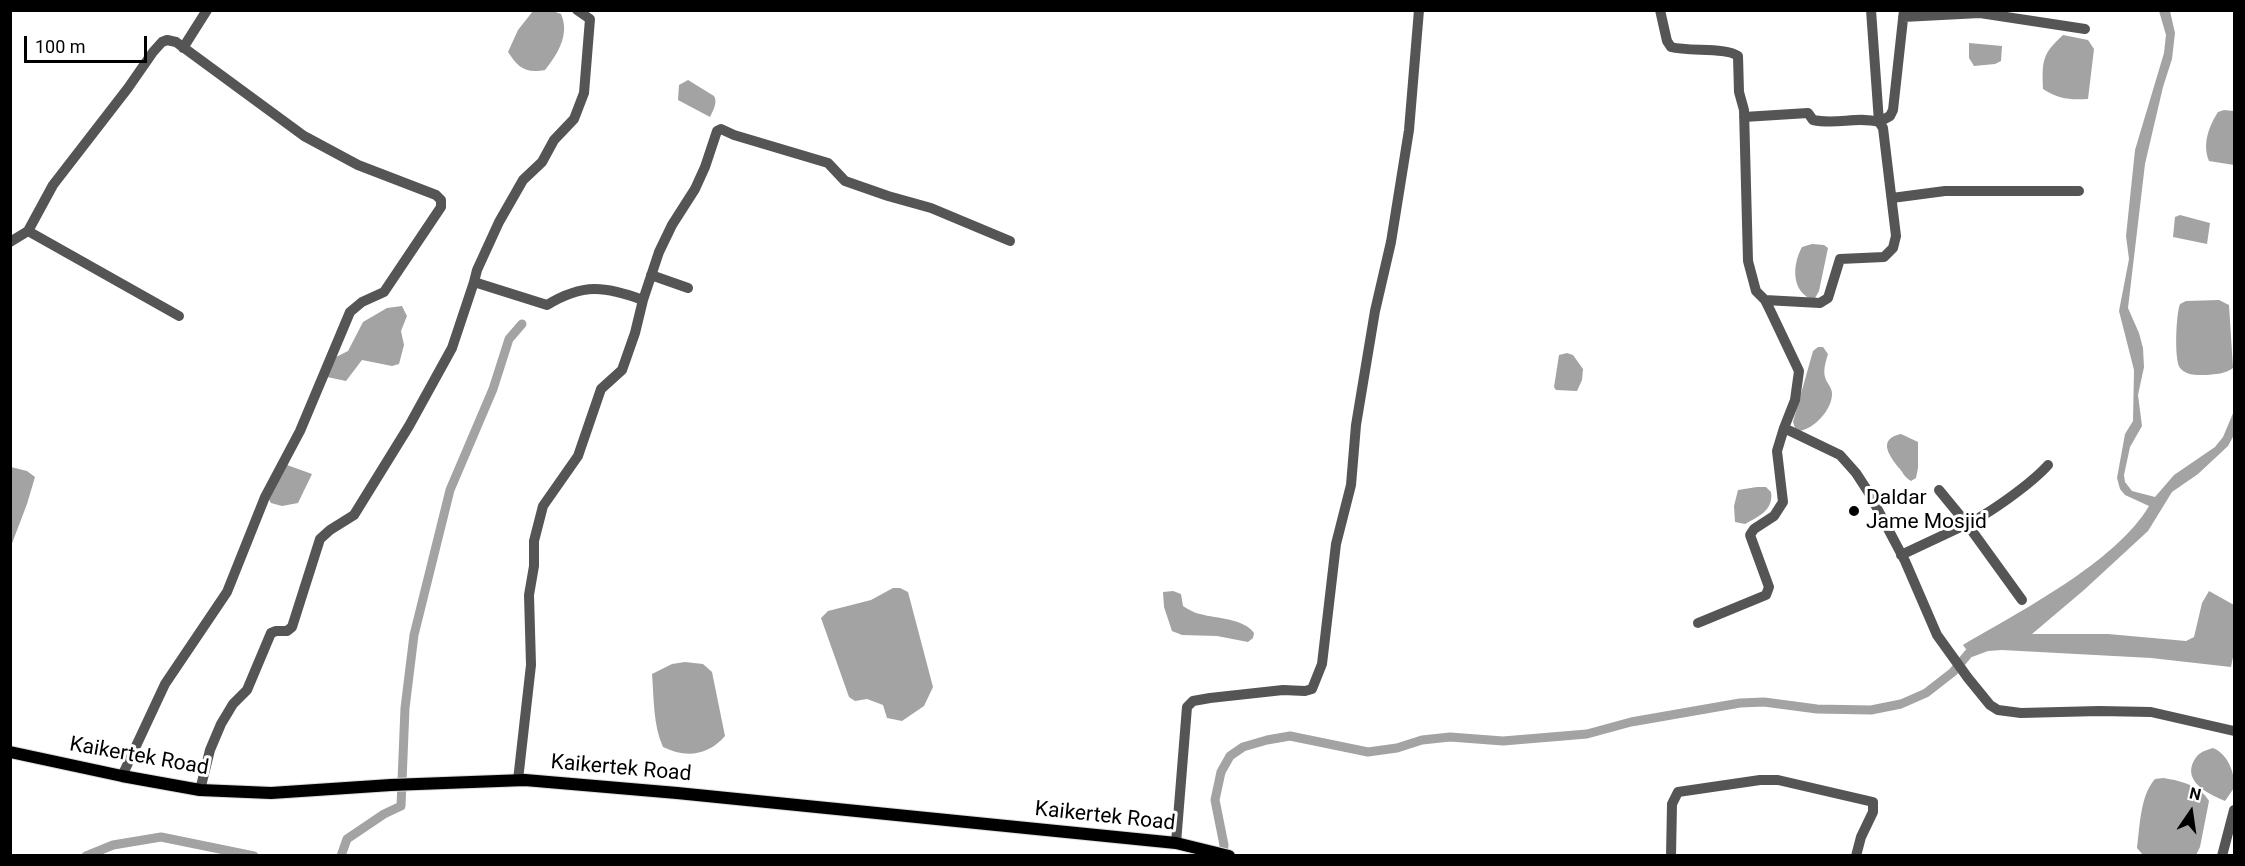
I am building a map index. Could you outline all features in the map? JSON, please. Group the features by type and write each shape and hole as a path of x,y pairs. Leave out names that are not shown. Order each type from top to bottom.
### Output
{"main road":[{"name":"Kaikertek Road","path":"10,752 200,790 271,793 424,783 518,780 677,793 1176,843 1229,855"}],"street":[{"path":"183,48 207,10"},
{"path":"200,790 210,750 221,724 233,704 247,690 271,633 287,631 292,627 320,539 354,515 409,426 452,348 477,270 499,222 523,180 542,162 554,140 574,119 584,93 592,15 577,10"},
{"path":"1176,843 1187,707 1193,701 1210,698 1312,689 1322,664 1336,544 1351,485 1356,425 1375,311 1391,242 1409,130 1419,10"},
{"path":"1660,10 1667,41 1671,47 1693,51 1732,51 1738,56 1739,92 1744,117 1748,261 1756,291 1765,300 1799,371 1795,400 1777,451 1783,502 1774,516 1754,529 1750,535 1769,587 1766,596 1698,623"},
{"path":"1765,300 1820,303 1828,298 1840,259 1884,257 1893,249 1896,236 1883,128 1880,122 1871,10"},
{"path":"1744,117 1808,112 1813,120 1828,123 1868,119 1880,122 1890,116 1893,110 1903,14 1980,13 2085,29"},
{"path":"10,243 28,231 53,185 153,52 167,40 176,42 304,136 358,165 436,195 441,200 441,207 384,292 362,302 350,312 300,431 265,497 227,592 165,684 122,776"},
{"path":"518,780 531,665 530,595 534,566 534,542 543,506 578,456 601,389 622,370 663,243 695,189 717,131 721,129 828,163 845,181 888,196 931,207 1010,241"},
{"path":"1892,198 1945,191 2079,191"},
{"path":"28,231 179,316"},
{"path":"651,275 688,288"},
{"path":"474,282 547,305 565,293 600,288 643,300"},
{"path":"1784,428 1840,455 1869,493 1901,555 1937,635 1990,705 1998,710 2021,713 2151,712 2235,731"},
{"path":"1901,555 1978,519 2035,479 2048,465"},
{"path":"1940,490 2022,600"},
{"path":"1671,855 1672,804 1678,792 1760,780 1778,780 1873,802 1873,812 1861,837 1856,855"},
{"path":"2222,855 2235,810"}],"shaded area":[{"path":"533,11 553,11 561,14 564,29 561,43 554,57 545,70 538,71 523,68 508,52 518,30"},
{"path":"2159,11 2170,11 2175,33 2172,59 2145,164 2128,308 2139,333 2144,367 2138,395 2142,426 2130,447 2124,475 2125,482 2132,491 2155,497 2174,475 2215,447 2223,437 2234,411 2234,435 2228,446 2198,474 2172,492 2148,531 2032,634 2108,634 2186,641 2194,637 2202,603 2209,591 2234,605 2234,652 2231,667 2151,658 2002,650 1988,651 1972,657 1963,645 2038,601 2090,566 2134,527 2149,506 2125,495 2120,489 2117,478 2125,434 2133,421 2134,370 2119,311 2129,259 2126,236 2135,150 2164,53 2166,35"},
{"path":"2063,35 2088,40 2094,49 2088,99 2064,98 2043,89 2043,65 2047,53"},
{"path":"1969,43 2002,46 2001,61 1995,64 1974,66 1969,58"},
{"path":"688,80 714,96 715,104 710,117 678,100 679,85"},
{"path":"2234,111 2234,165 2209,161 2207,155 2206,142 2209,129 2218,112"},
{"path":"2180,215 2210,223 2207,244 2173,237 2175,217"},
{"path":"1812,244 1824,245 1828,248 1819,291 1814,300 1806,296 1797,285 1795,270 1802,247"},
{"path":"2219,300 2229,305 2233,368 2224,373 2189,374 2180,368 2177,356 2180,304 2186,301"},
{"path":"402,306 407,316 401,331 404,345 399,364 392,366 362,360 346,381 327,377 336,357 348,351 363,322 387,308"},
{"path":"1818,347 1823,347 1828,354 1824,374 1832,392 1831,400 1826,412 1816,423 1799,431 1793,422 1813,351"},
{"path":"1567,353 1573,355 1583,369 1582,380 1577,391 1556,390 1554,387 1559,355"},
{"path":"1901,434 1918,442 1918,468 1916,478 1911,481 1894,462 1887,448 1889,439"},
{"path":"287,465 312,474 298,503 282,506 271,503 268,498"},
{"path":"11,467 27,471 35,477 11,546"},
{"path":"1766,487 1771,492 1768,508 1760,516 1745,524 1735,522 1734,506 1738,490"},
{"path":"893,588 900,588 908,592 933,687 924,706 902,721 887,718 883,705 867,699 855,701 849,697 821,618 828,611 871,600"},
{"path":"1173,591 1181,594 1183,606 1198,613 1243,624 1254,633 1253,638 1248,642 1217,636 1182,635 1172,631 1164,607 1163,592"},
{"path":"685,662 703,664 712,672 725,736 711,748 688,754 663,747 654,711 652,674 672,664"},
{"path":"2213,748 2226,759 2233,776 2234,788 2225,801 2201,788 2191,772 2192,765 2198,756"},
{"path":"2163,778 2195,787 2209,801 2200,847 2196,855 2143,855 2137,848 2146,794 2155,779"}],"waterway":[{"path":"341,856 347,839 384,814 401,806 405,708 414,635 450,490 493,389 509,339 522,324"},
{"path":"1223,856 1224,845 1215,800 1221,772 1230,756 1243,747 1267,740 1290,736 1368,752 1397,748 1422,740 1450,737 1503,741 1587,734 1631,722 1740,703 1764,702 1817,709 1871,710 1901,704 1926,693 1953,672 1977,647"},
{"path":"86,856 113,845 161,837 254,856"}],"place":[{"name":"Daldar Jame Mosjid","path":"1854,511"}]}
